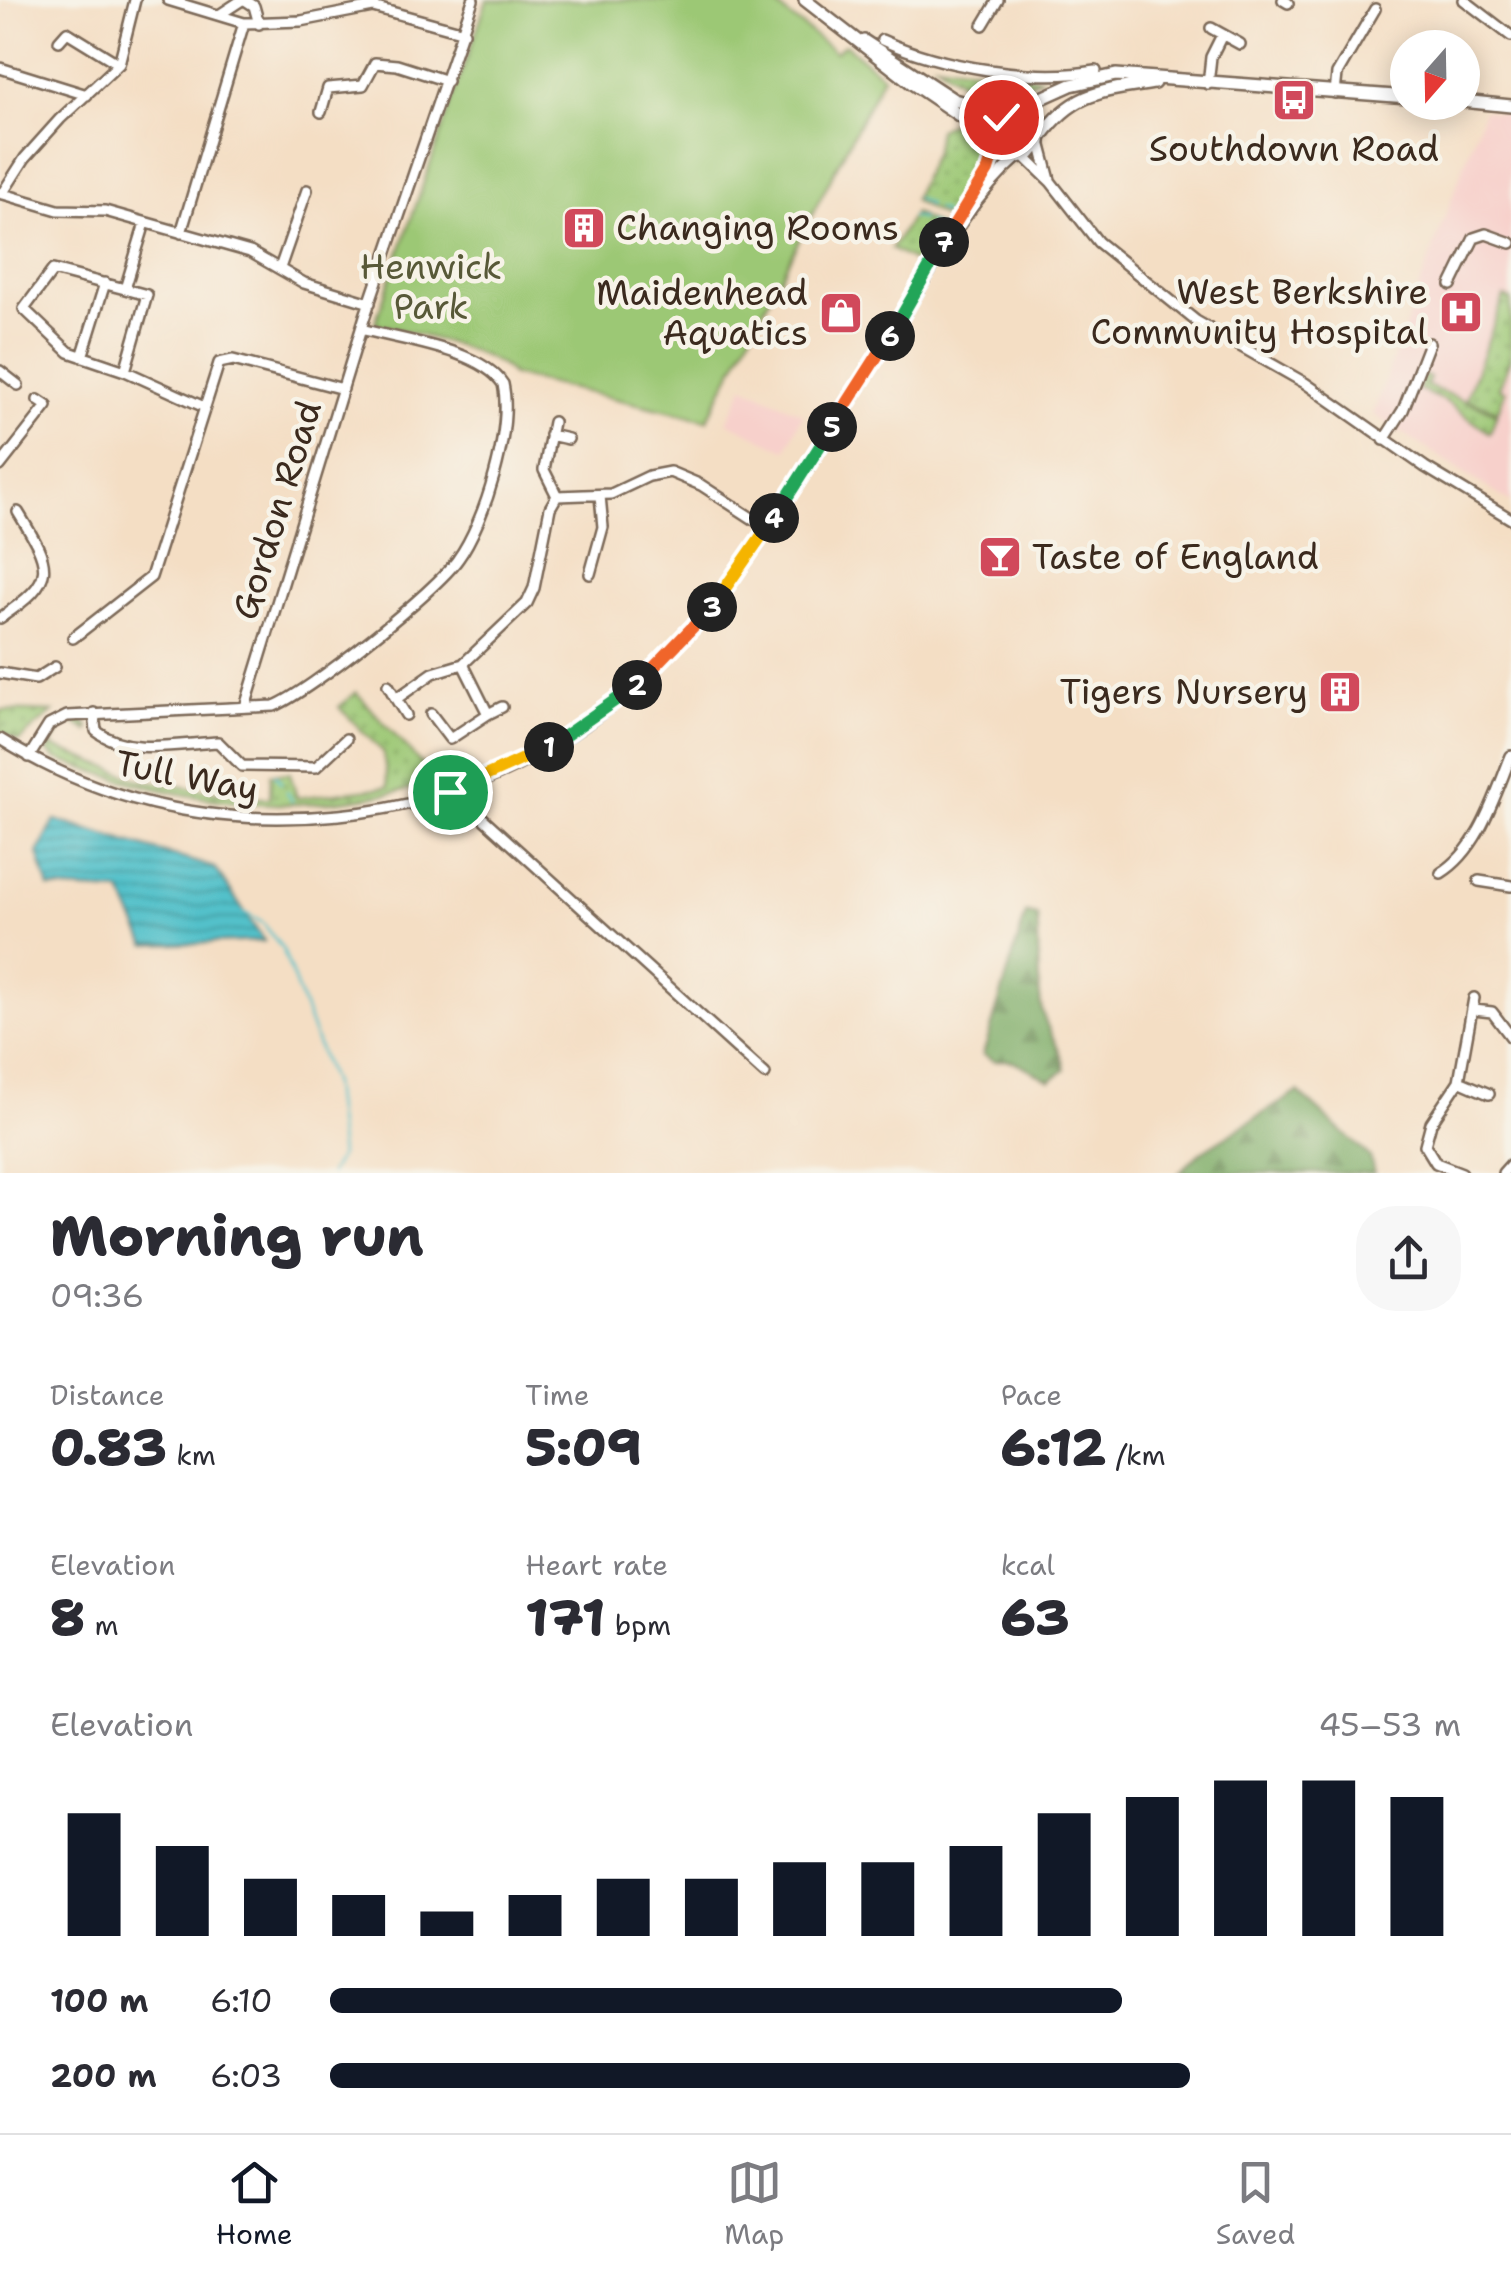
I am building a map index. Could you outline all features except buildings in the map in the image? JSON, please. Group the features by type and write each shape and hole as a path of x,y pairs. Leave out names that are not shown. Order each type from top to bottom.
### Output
{"main road":[{"path":"806,0 995,141 1005,154 1021,157 1040,140 1058,113 1079,99 1168,81"},
{"path":"995,141 997,122 1008,113 1092,78 1122,75 1390,96"},
{"path":"916,80 966,105 1034,118 1040,140"},
{"path":"1480,103 1511,106"}],"street":[{"path":"135,0 119,64 25,158 1,194 58,210 97,210 250,252 312,286 370,303"},
{"path":"168,0 259,24 373,7 464,32"},
{"path":"219,16 243,0 254,6 259,24"},
{"name":"Gordon Road","path":"245,707 370,303 474,0"},
{"path":"1464,0 1511,36"},
{"path":"983,25 994,1"},
{"path":"1335,93 1336,74 1375,9"},
{"path":"181,233 244,23"},
{"path":"1211,28 1240,44"},
{"path":"59,41 66,32 119,64"},
{"path":"1208,84 1211,57 1222,35"},
{"path":"882,40 926,56 988,70 1052,77 1096,70"},
{"path":"916,80 926,56"},
{"path":"322,112 328,88 362,85 374,63 396,64 447,81"},
{"path":"0,68 87,95"},
{"path":"1040,140 1051,182"},
{"name":"Tull Way","path":"932,269 988,170 995,141"},
{"path":"1021,157 1051,182 1084,229 1206,327 1304,383 1384,440 1511,518"},
{"name":"Tull Way","path":"0,739 62,775 160,807 273,820 364,812 456,789 551,746 633,689 709,612 768,528 932,269 995,178 1021,157"},
{"path":"280,268 307,190"},
{"path":"125,289 145,222"},
{"path":"1451,285 1474,238 1486,234 1511,243"},
{"path":"125,372 147,295 50,270 24,306 26,316 64,348 202,406"},
{"path":"82,357 104,283"},
{"path":"29,757 53,721 94,713 274,706 292,698 342,661 459,558 493,477 505,395 500,380 490,369 448,352 362,329"},
{"path":"1384,440 1404,410 1430,342"},
{"path":"80,637 153,574 214,370 226,360 343,389"},
{"path":"0,371 18,385"},
{"path":"2,460 46,406 38,400"},
{"path":"553,422 544,470 557,496"},
{"path":"550,435 568,438"},
{"path":"557,496 600,496 660,473 683,475 768,528"},
{"path":"396,699 433,673 463,664 531,596 550,508 557,496"},
{"path":"590,574 603,527 600,496"},
{"path":"0,603 3,615 31,596 46,569 45,556 18,512"},
{"path":"463,664 488,714"},
{"path":"0,673 30,679 52,674"},
{"path":"388,685 406,715"},
{"path":"431,714 450,739 502,707"},
{"path":"94,713 96,730 105,737 133,747 219,743 242,766 316,767 346,739"},
{"path":"338,748 347,757"},
{"path":"1441,872 1462,856 1511,756"},
{"path":"456,789 465,802 765,1074"},
{"path":"1486,878 1511,886"},
{"path":"1462,1173 1436,1163 1425,1145 1431,1122 1459,1081 1474,1004 1492,1012 1511,1037"},
{"path":"1459,1081 1490,1094"},
{"path":"1503,1173 1511,1164"}],"shaded area":[{"name":"West Berkshire Community Hospital","path":"1484,110 1511,115 1511,503 1373,414"},
{"path":"744,386 803,414 786,450 727,422"}],"green space":[{"name":"Henwick Park","path":"487,0 769,0 835,52 845,44 883,76 707,420 511,375 502,366 469,350 375,323"},
{"path":"936,63 1041,78 1009,91 986,93 964,84"},
{"path":"953,122 976,137 983,156 950,214 943,217 913,200 935,149 938,129"},
{"path":"914,213 942,229 921,265 891,249"},
{"path":"1504,297 1511,300 1511,356 1499,388 1505,391 1498,411 1466,399"},
{"path":"1423,375 1430,378 1427,386 1497,413 1490,433 1445,401 1419,390"},
{"path":"356,692 432,776 422,786 326,802 237,802 149,787 56,759 48,752 56,727 81,719 89,726 88,731 73,722 61,728 51,746 141,780 254,798 270,798 271,774 290,773 297,798 388,787 383,752 339,707"},
{"path":"0,710 53,712 19,741 0,731"},
{"path":"1026,913 1037,916 1042,1011 1065,1070 1050,1080 1017,1063 994,1061 983,1055"},
{"path":"1298,1092 1370,1157 1374,1173 1179,1173 1201,1152"}],"water":[{"path":"55,820 215,868 264,941 146,945 121,892 49,888 38,853"}],"waterway":[{"path":"916,198 929,205"},
{"path":"936,209 943,213"},
{"path":"911,217 922,219"},
{"path":"928,222 940,229"},
{"path":"275,774 281,783"},
{"path":"287,792 292,801"},
{"path":"245,913 263,923 283,950 332,1084 340,1155 330,1173"}],"place":[{"name":"Southdown Road","path":"1294,100"},
{"name":"Changing Rooms","path":"584,228"},
{"name":"West Berkshire Community Hospital","path":"1461,312"},
{"name":"Maidenhead Aquatics","path":"841,313"},
{"name":"Taste of England","path":"1000,557"},
{"name":"Tigers Nursery","path":"1340,692"}],"route":[{"path":"450,792 522,761 593,720 650,675 709,612 768,528 932,269 956,220 988,170 1001,117"}]}
